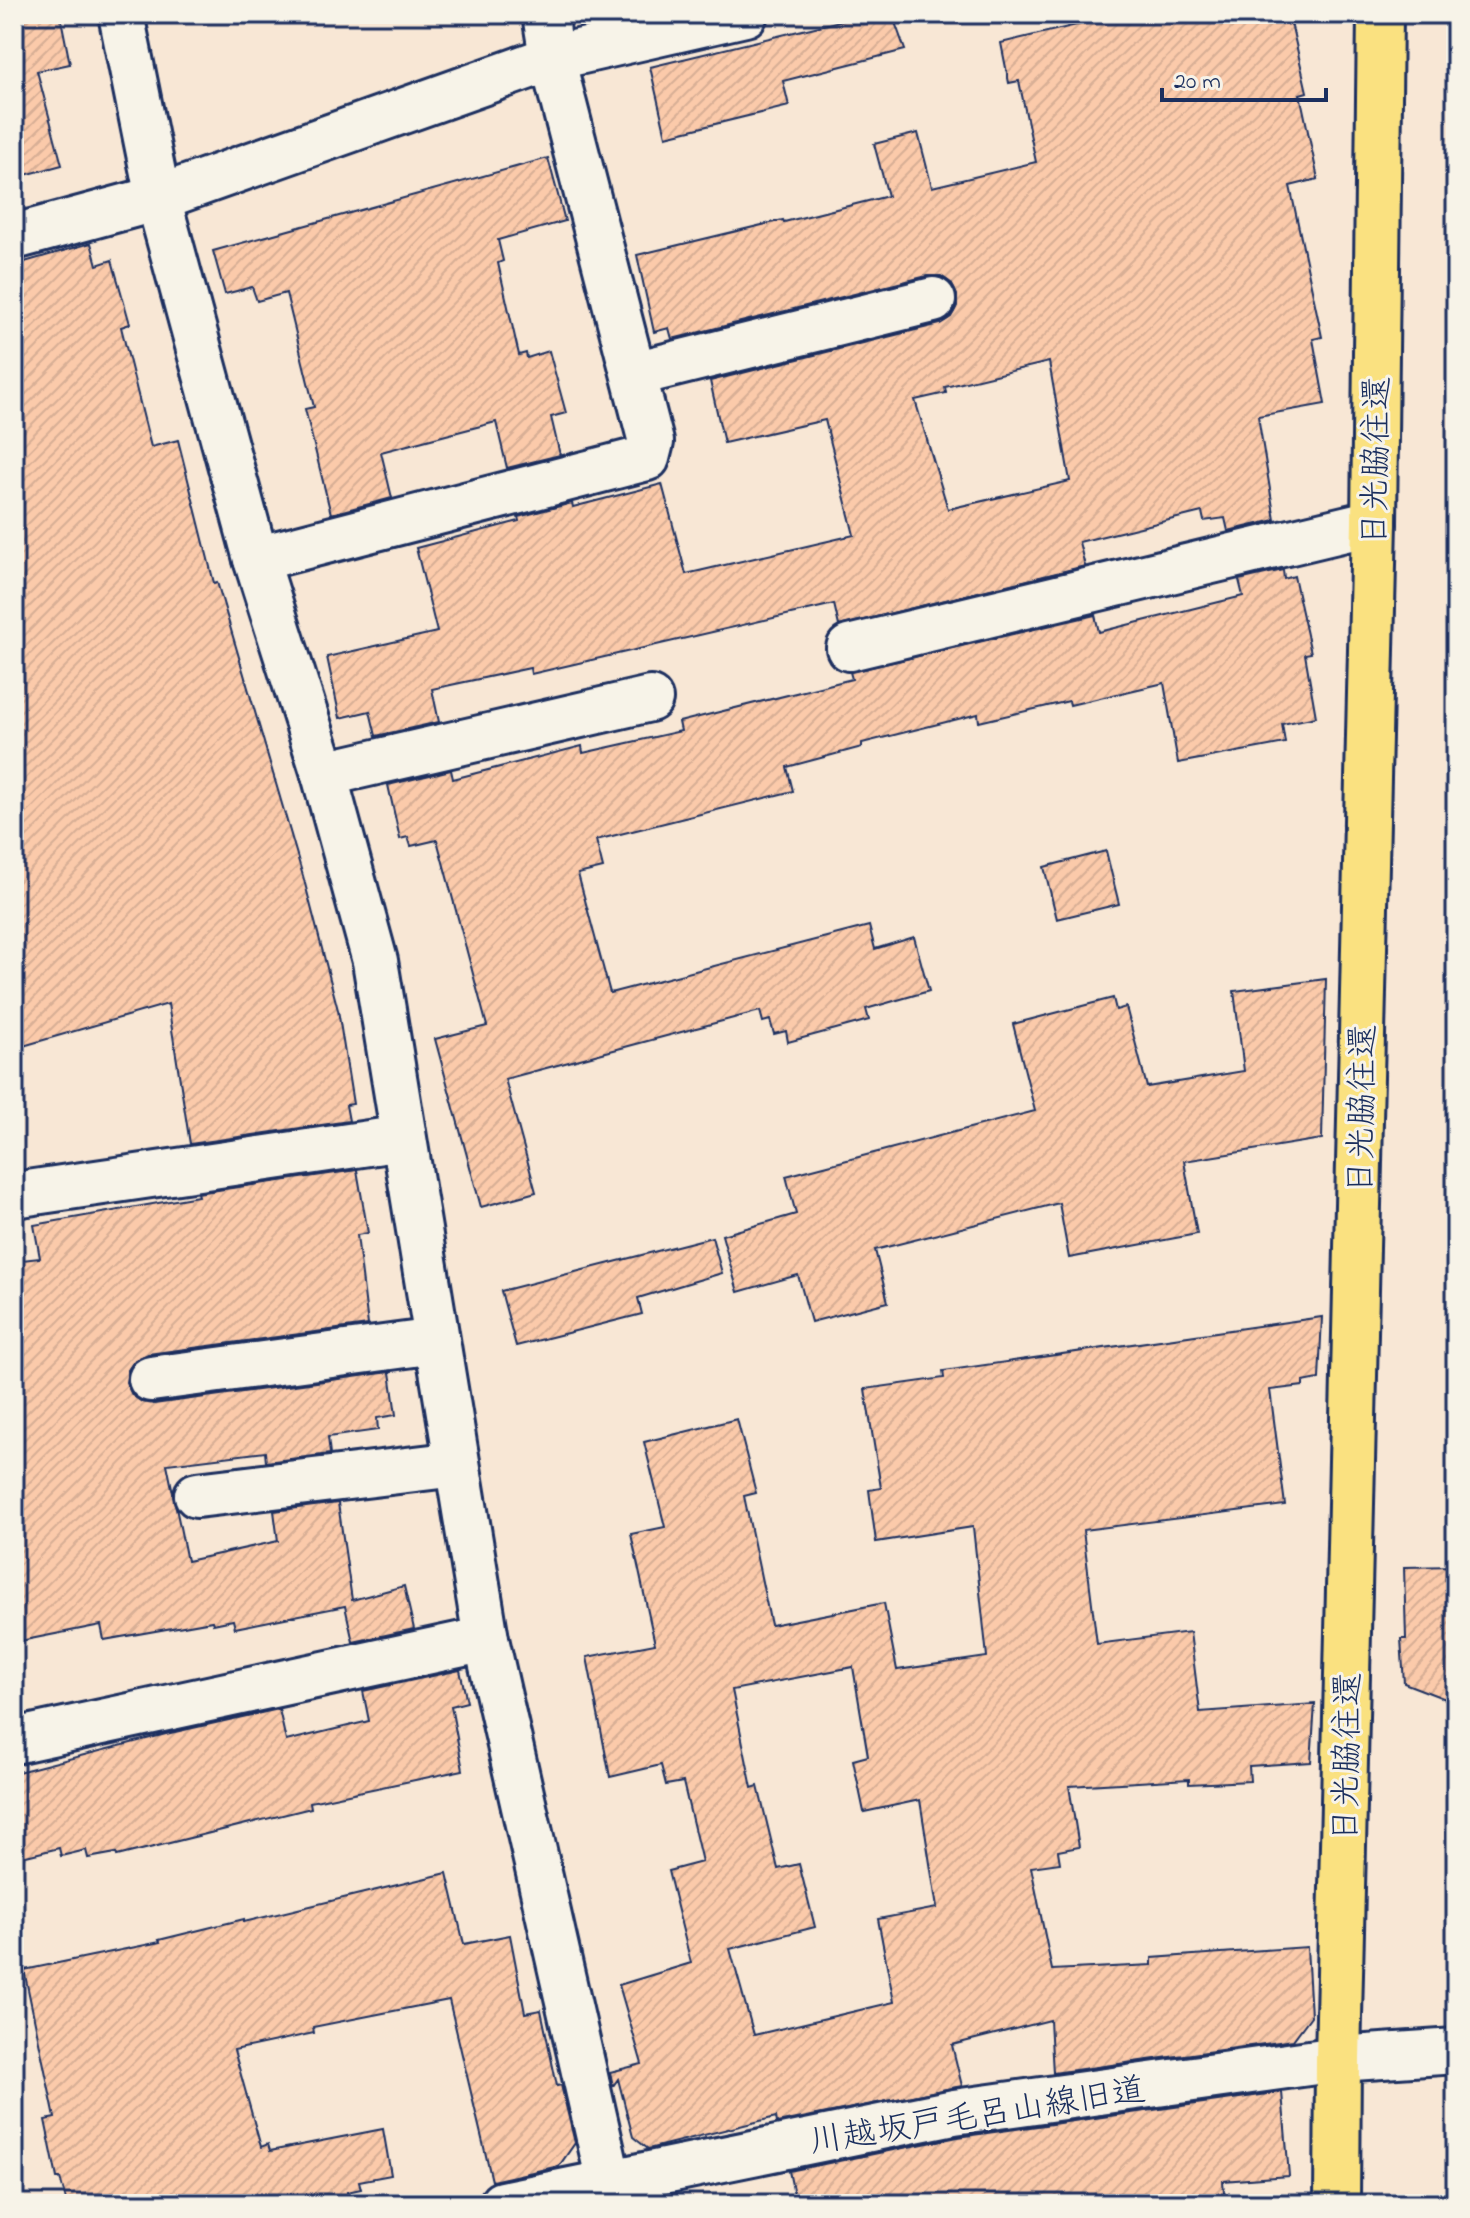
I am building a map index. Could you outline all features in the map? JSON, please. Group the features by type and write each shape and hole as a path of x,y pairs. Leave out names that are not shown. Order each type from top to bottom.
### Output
{"main road":[{"name":"日光脇往還","path":"1337,2204 1374,522 1380,14"}],"street":[{"path":"121,14 158,198 256,559 324,774 375,961 486,1639 630,2187"},
{"path":"256,559 647,458 651,442 552,58 545,14"},
{"path":"14,237 158,198 552,58 745,14"},
{"path":"634,374 933,300"},
{"path":"849,648 1374,522"},
{"path":"324,774 650,699"},
{"path":"15,1192 403,1138"},
{"path":"151,1379 436,1341"},
{"path":"197,1495 457,1464"},
{"path":"14,1741 486,1639"},
{"name":"川越坂戸毛呂山線旧道","path":"502,2204 630,2187 954,2112 1338,2059 1456,2051"}],"building":[{"path":"60,14 70,64 37,71 62,165 14,178 14,18"},
{"path":"843,14 892,14 905,50 783,81 789,106 666,136 650,67 844,20"},
{"path":"1123,14 1289,14 1307,92 1300,94 1318,179 1290,186 1322,337 1313,339 1325,404 1258,416 1275,520 1228,531 1225,518 1204,521 1202,512 1079,542 1085,566 839,626 834,604 531,674 530,668 432,689 439,722 376,736 370,711 340,718 327,657 437,632 416,548 519,521 518,517 572,503 573,507 662,484 686,574 854,535 825,420 724,443 710,381 940,324 951,317 957,306 957,295 951,283 941,276 927,276 672,339 669,328 654,332 637,255 888,196 874,144 918,133 932,187 1036,162 1019,81 1009,83 1001,43","holes":["1049,362 1070,481 948,509 915,400 946,393 945,387"]},
{"path":"548,158 565,221 498,240 503,261 498,263 519,355 526,353 527,358 549,351 566,413 551,417 560,455 507,468 496,422 381,452 392,498 331,514 305,409 314,407 286,293 257,301 252,287 225,294 213,251"},
{"path":"91,243 97,265 112,260 130,324 121,327 151,447 178,440 214,583 217,582 303,876 338,1010 353,1104 346,1105 349,1121 190,1144 168,1004 23,1046 14,1016 14,265"},
{"path":"1283,570 1284,579 1294,576 1311,653 1305,654 1316,717 1282,724 1285,743 1178,763 1164,683 979,722 978,714 862,743 862,747 787,767 793,791 596,840 603,868 578,874 610,993 869,926 875,949 914,937 929,991 866,1009 869,1020 788,1042 786,1031 774,1034 770,1020 763,1022 760,1011 505,1079 536,1192 481,1207 435,1039 487,1026 437,840 411,846 408,837 400,839 388,785 451,770 453,779 582,746 583,753 681,731 679,722 852,679 850,672 1095,615 1099,632 1243,596 1239,580"},
{"path":"1106,851 1119,904 1057,919 1044,867"},
{"path":"1326,979 1322,1139 1184,1161 1197,1234 1069,1258 1059,1203 875,1250 888,1302 811,1322 798,1275 738,1292 722,1235 796,1214 786,1176 1035,1111 1013,1024 1113,998 1116,1010 1126,1007 1147,1087 1244,1071 1234,991"},
{"path":"357,1170 368,1233 357,1235 368,1325 148,1354 135,1360 128,1370 126,1382 132,1395 142,1402 154,1404 390,1372 396,1415 377,1418 378,1430 328,1437 330,1454 266,1462 265,1452 167,1464 187,1561 278,1541 274,1511 338,1503 352,1600 404,1586 414,1629 353,1642 345,1606 235,1628 233,1620 213,1624 212,1621 104,1640 101,1625 20,1641 14,1610 14,1261 40,1258 34,1225 198,1196 197,1193"},
{"path":"712,1237 722,1273 638,1298 642,1314 516,1346 501,1291"},
{"path":"1322,1317 1319,1379 1303,1382 1303,1386 1270,1390 1285,1505 1083,1530 1097,1644 1190,1632 1200,1712 1315,1704 1311,1762 1249,1766 1250,1781 1189,1784 1189,1779 1069,1786 1079,1847 1058,1851 1060,1863 1031,1867 1052,1970 1152,1965 1152,1958 1307,1947 1311,2016 1293,2040 1053,2073 1050,2020 952,2045 962,2086 777,2123 776,2117 648,2149 633,2137 618,2079 613,2086 610,2072 642,2064 619,1985 691,1963 668,1871 702,1862 683,1782 666,1785 661,1765 610,1777 587,1657 655,1644 631,1534 665,1527 644,1442 737,1419 756,1493 744,1496 771,1625 884,1603 897,1670 987,1657 973,1527 876,1542 869,1490 881,1488 865,1389 944,1378 943,1371","holes":["853,1667 868,1756 853,1760 864,1812 920,1800 937,1908 878,1919 894,2002 754,2035 730,1949 815,1927 799,1864 778,1869 758,1786 752,1788 732,1690"]},
{"path":"1456,1566 1456,1703 1404,1683 1401,1639 1406,1639 1404,1567"},
{"path":"460,1670 467,1702 451,1706 463,1770 310,1802 311,1808 117,1856 116,1853 88,1858 86,1850 61,1856 59,1848 22,1857 21,1850 14,1852 14,1773 279,1709 286,1741 369,1721 363,1691"},
{"path":"447,1873 464,1944 510,1935 525,2013 541,2010 557,2086 561,2085 575,2143 559,2166 492,2181 449,2000 313,2027 314,2033 234,2050 261,2147 268,2144 270,2151 383,2129 391,2175 359,2181 361,2189 347,2192 348,2198 314,2204 67,2204 60,2178 57,2178 45,2120 55,2118 24,1970 160,1942 244,1919 244,1922"},
{"path":"1282,2092 1289,2176 1223,2181 1225,2204 796,2204 789,2171 958,2137"}]}
